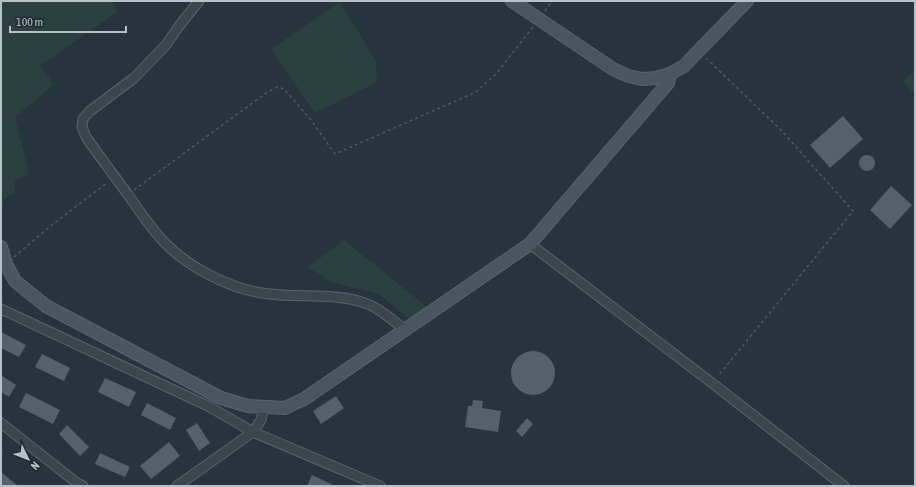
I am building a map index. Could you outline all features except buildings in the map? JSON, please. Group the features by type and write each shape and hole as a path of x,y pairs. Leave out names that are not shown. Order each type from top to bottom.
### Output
{"street":[{"path":"199,1 178,26 166,44 134,78 90,111 83,119 82,128 86,137 154,231 167,245 184,259 201,270 220,280 261,293 287,296 332,296 352,299 371,306 390,317 405,330"},
{"path":"512,1 613,69 628,76 642,79 656,78 670,74 684,66 747,1"},
{"path":"1,247 6,264 15,281 46,306 221,398 248,406 285,408 304,399 530,244 668,83 670,74"},
{"path":"530,244 844,486"},
{"path":"1,310 210,407 254,432 380,486"},
{"path":"177,486 254,432 261,420 264,408"},
{"path":"1,423 78,485"}],"path":[{"path":"128,194 266,92 277,87 284,89 311,120 335,154 476,92 496,74 552,1"},
{"path":"698,52 780,129 853,211 712,383"},
{"path":"6,264 48,228 114,177"}],"green space":[{"path":"1,1 113,1 117,12 40,66 53,83 49,89 15,117 29,174 15,181 15,191 1,202"},
{"path":"340,2 376,61 377,82 315,113 271,49"},
{"path":"915,71 915,95 903,81"},
{"path":"344,240 427,307 411,320 379,294 331,282 308,267"}]}
